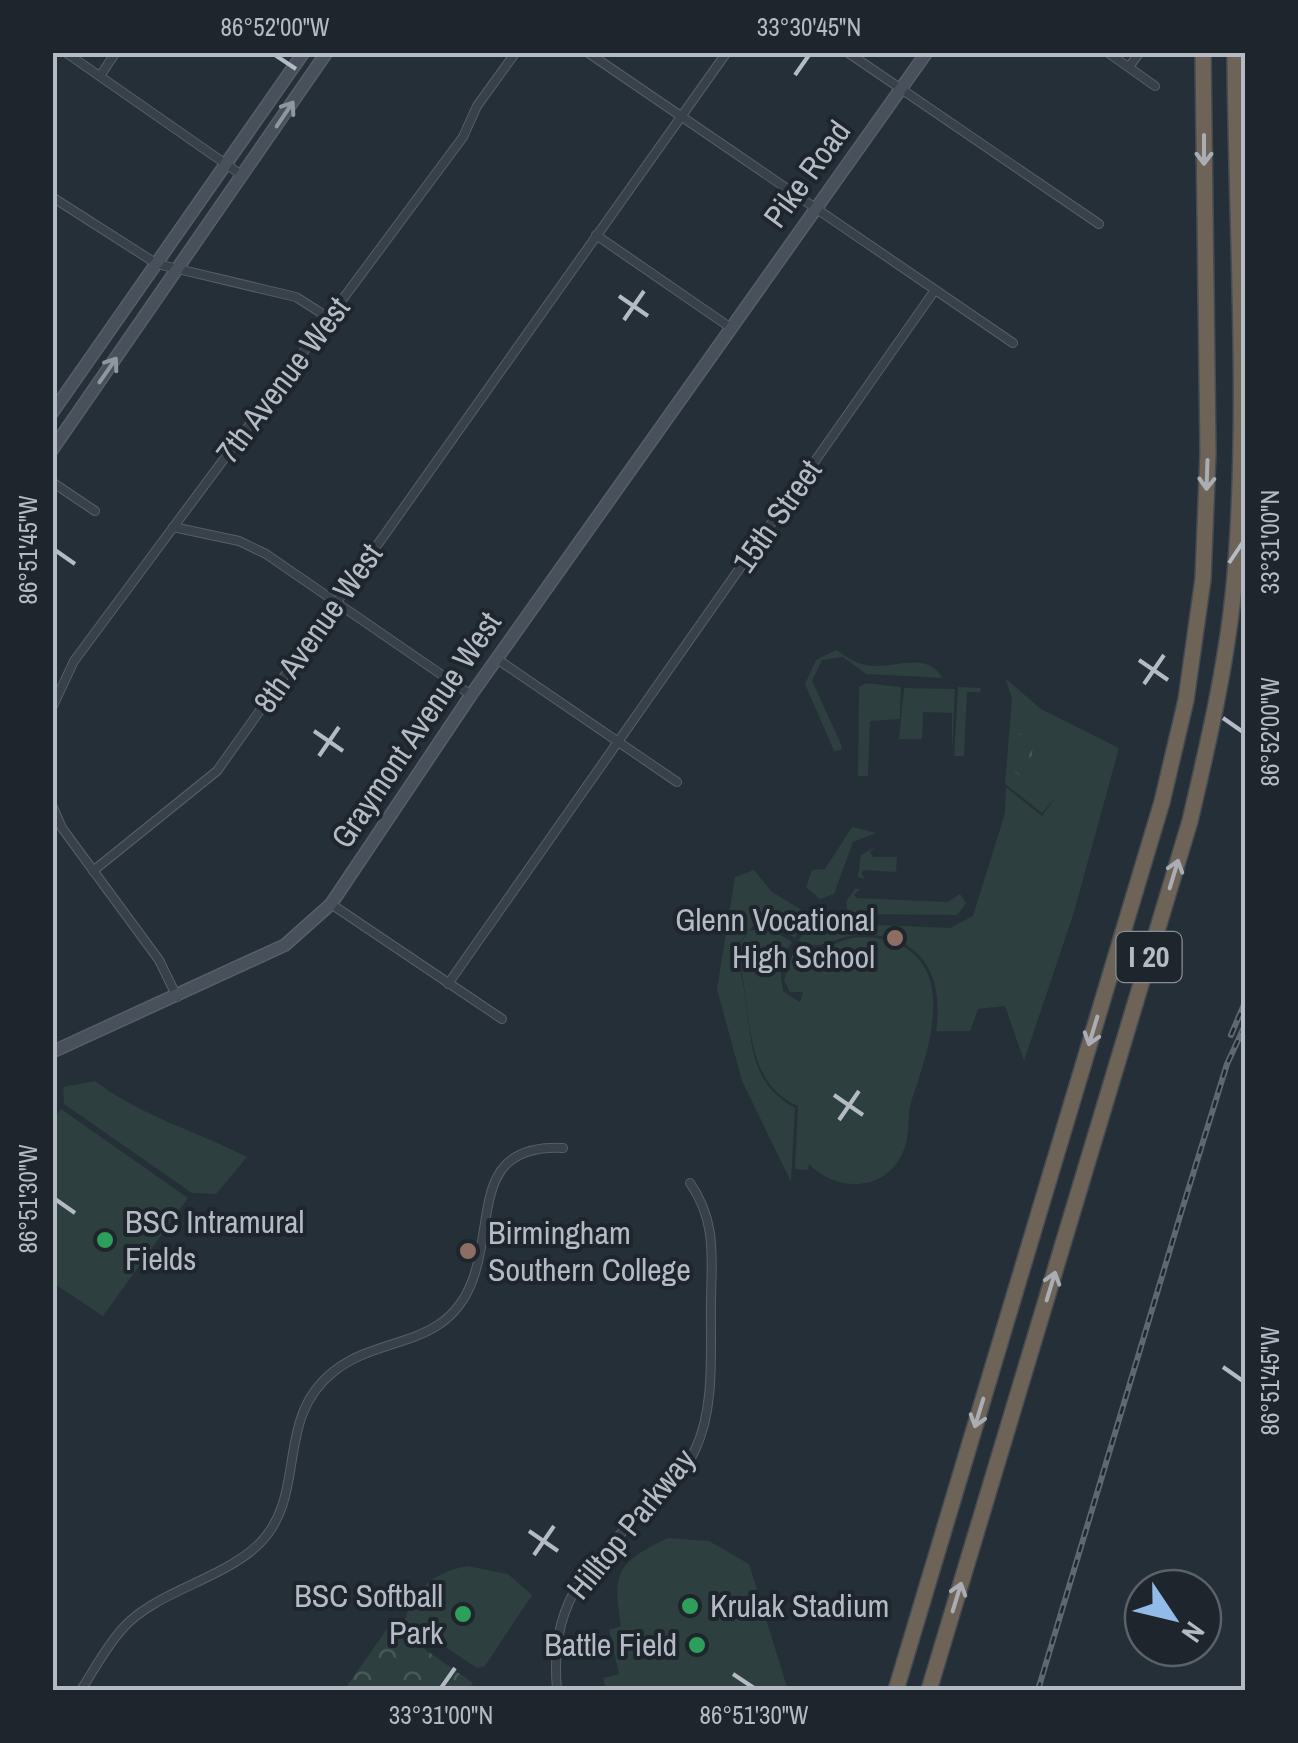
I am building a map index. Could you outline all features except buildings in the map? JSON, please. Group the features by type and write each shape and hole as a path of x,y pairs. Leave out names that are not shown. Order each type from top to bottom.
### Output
{"highway":[{"name":"I 20","path":"896,1690 1162,802 1186,700 1203,579 1208,453 1203,52"},
{"name":"I 20","path":"929,1690 1190,821 1218,702 1235,578 1240,496 1235,52"}],"street":[{"path":"65,52 243,176"},
{"path":"100,76 116,52"},
{"path":"52,413 304,52"},
{"path":"52,450 327,52"},
{"name":"7th Avenue West","path":"52,708 74,661 463,137 477,106 516,52"},
{"path":"586,52 1013,343"},
{"name":"8th Avenue West","path":"93,871 217,771 727,52"},
{"path":"847,52 1099,224"},
{"name":"Pike Road","path":"731,328 928,52"},
{"path":"1107,52 1155,86"},
{"path":"1129,67 1140,52"},
{"path":"52,197 157,264 180,266 296,296 329,318"},
{"path":"596,234 731,328"},
{"name":"15th Street","path":"448,984 936,290"},
{"name":"Graymont Avenue West","path":"52,1052 285,945 331,904 497,659 731,328"},
{"path":"52,482 95,511"},
{"path":"173,527 239,540 266,554 472,695"},
{"path":"497,659 677,782"},
{"path":"52,805 62,828 159,960 177,997"},
{"path":"331,904 502,1019"},
{"path":"80,1690 124,1627 260,1543 286,1493 295,1425 313,1392 329,1374 353,1357 418,1338 457,1308 472,1282 489,1193 498,1172 521,1151 563,1148"},
{"name":"Hilltop Parkway","path":"557,1690 556,1652 568,1596 589,1566 677,1476 702,1432 709,1376 712,1230 704,1204 690,1183"}],"green space":[{"path":"836,650 866,665 927,665 942,678 866,674 843,657 822,660 812,681 841,744 842,750 834,751 805,684 816,660"},
{"path":"1005,678 1041,709 1119,748 1074,912 1024,1061 1005,1006 978,1009 970,1031 936,1031 938,1010 931,975 923,960 897,940 857,935 812,945 798,940 820,914 855,924 950,928 973,916 1005,813 1006,787 1042,816 1056,797 1042,813 1005,784 1012,698"},
{"path":"866,683 901,687 900,719 870,721 868,776 858,776 859,687"},
{"path":"958,687 981,688 980,692 967,692 964,756 954,756"},
{"path":"904,688 955,689 952,755 952,713 923,712 922,739 899,739"},
{"path":"1027,729 1034,732 1032,756 1024,762 1028,774 1022,777 1012,770 1014,739"},
{"path":"852,827 876,833 853,842 834,894 820,899 806,887 812,870 825,869"},
{"path":"875,847 870,852 873,857 897,857 896,872 864,870 861,873 865,879 858,877 861,855"},
{"path":"754,870 772,892 810,915 795,938 775,926 753,926 732,951 745,993 750,1037 763,1077 775,1094 795,1108 791,1182 742,1081 717,989 735,877"},
{"path":"855,889 860,889 854,895 857,898 948,902 960,894 966,903 957,915 848,914 846,902"},
{"path":"767,927 792,942 780,960 759,956 758,967 780,967 783,991 800,1002 803,992 790,992 784,980 796,944 818,948 819,955 849,939 882,939 907,949 923,964 931,983 931,1030 910,1105 905,1146 895,1165 873,1181 860,1184 833,1180 809,1164 808,1170 795,1169 798,1106 779,1094 765,1078 751,1036 735,949 749,931"},
{"path":"95,1081 150,1114 247,1157 216,1194 192,1193 64,1104 63,1087"},
{"name":"BSC Intramural Fields","path":"61,1109 188,1198 103,1316 53,1283 52,1120"},
{"name":"Krulak Stadium","path":"668,1538 709,1541 749,1564 788,1690 606,1690 603,1678 619,1674 609,1630 621,1626 617,1593 622,1571 638,1554"},
{"name":"BSC Softball Park","path":"467,1566 508,1574 532,1595 485,1666 477,1668 405,1620 427,1583 445,1572"},
{"path":"390,1625 473,1683 468,1690 344,1690"}],"railway":[{"path":"1231,1035 1246,1000"},
{"path":"1038,1690 1227,1064 1246,1023"}],"place":[{"name":"Glenn Vocational High School","path":"895,938"},
{"name":"BSC Intramural Fields","path":"105,1240"},
{"name":"Birmingham Southern College","path":"468,1251"},
{"name":"Krulak Stadium","path":"690,1606"},
{"name":"BSC Softball Park","path":"463,1614"},
{"name":"Battle Field","path":"697,1645"}]}
